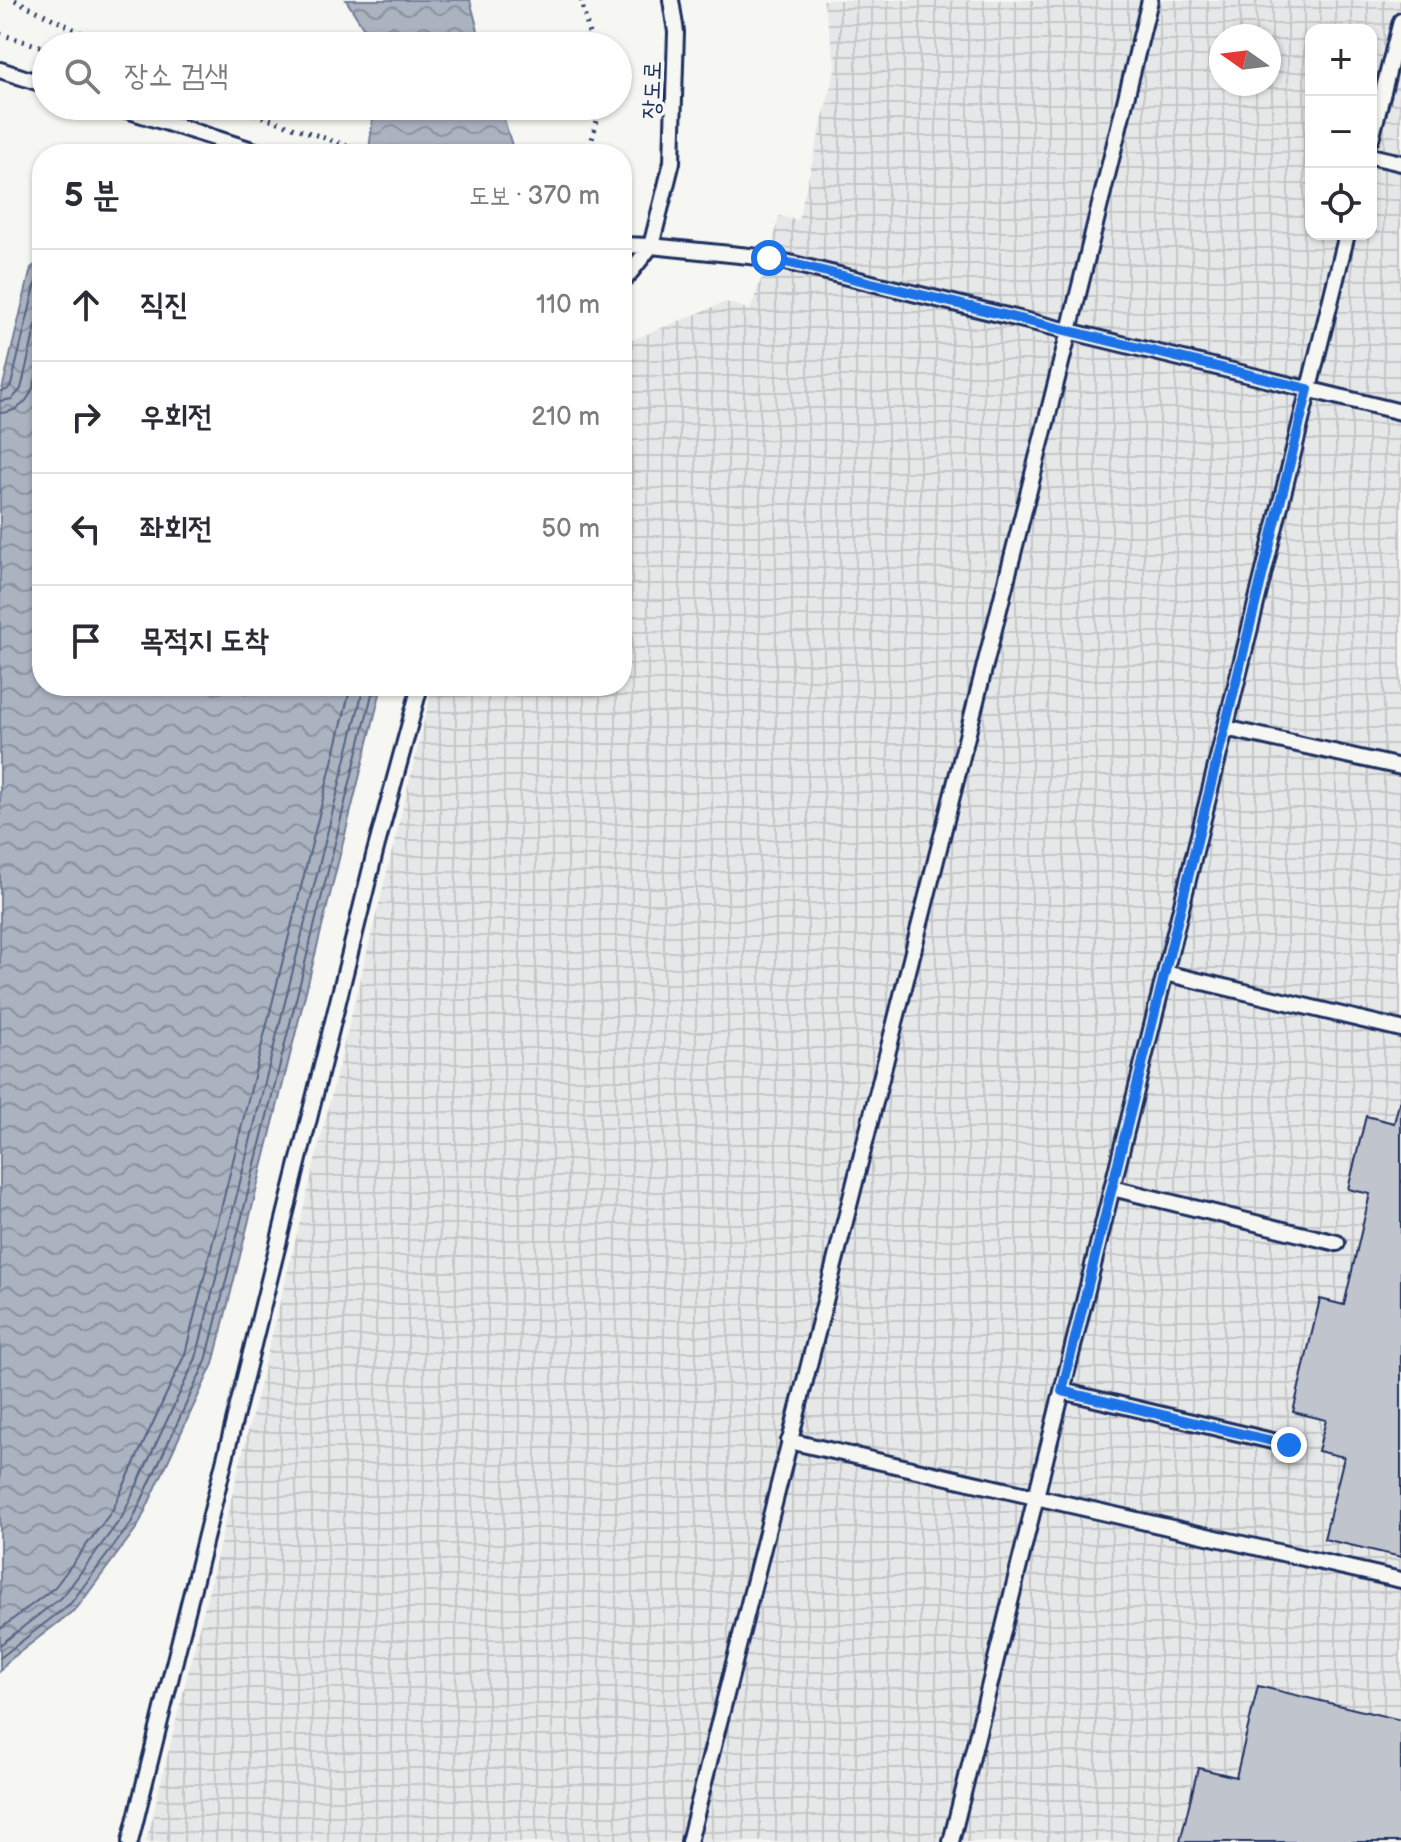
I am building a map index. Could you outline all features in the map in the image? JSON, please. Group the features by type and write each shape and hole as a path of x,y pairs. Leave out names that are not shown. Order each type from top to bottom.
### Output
{"lane":[{"name":"장도로","path":"651,246 672,162 676,32 671,0"},
{"path":"689,1842 1150,0"},
{"path":"1377,115 1401,21"},
{"path":"0,70 32,80"},
{"path":"158,120 234,144"},
{"path":"1377,157 1401,163"},
{"path":"951,1842 1345,240"},
{"path":"632,245 769,258 1401,412"},
{"path":"632,270 651,246"},
{"path":"130,1842 375,852 417,696"},
{"path":"1225,728 1401,767"},
{"path":"1165,973 1401,1029"},
{"path":"1112,1188 1337,1243"},
{"path":"1062,1391 1289,1445"},
{"path":"789,1441 1401,1580"}],"path":[{"path":"15,0 80,32"},
{"path":"581,0 589,32"},
{"path":"0,34 32,44"},
{"path":"273,120 342,144"},
{"path":"591,144 597,120"}],"shaded area":[{"path":"823,0 1401,0 1401,1842 146,1842 431,696 632,696 632,340 726,302 750,310 769,258 779,216 798,220 836,65"}],"water":[{"path":"346,0 470,0 478,32 366,32"},
{"path":"372,120 504,120 511,144 370,144"},
{"path":"31,268 32,696 380,696 213,1364 138,1526 77,1608 7,1662 0,1671 0,398"}],"building":[{"path":"1401,1096 1401,1557 1324,1539 1344,1457 1318,1451 1326,1420 1293,1412 1320,1299 1344,1305 1370,1194 1348,1189 1366,1116 1394,1123"},
{"path":"1258,1686 1401,1720 1401,1842 1180,1842 1198,1768 1236,1777"}],"route":[{"path":"769,258 1308,389 1062,1391 1289,1445"}]}
